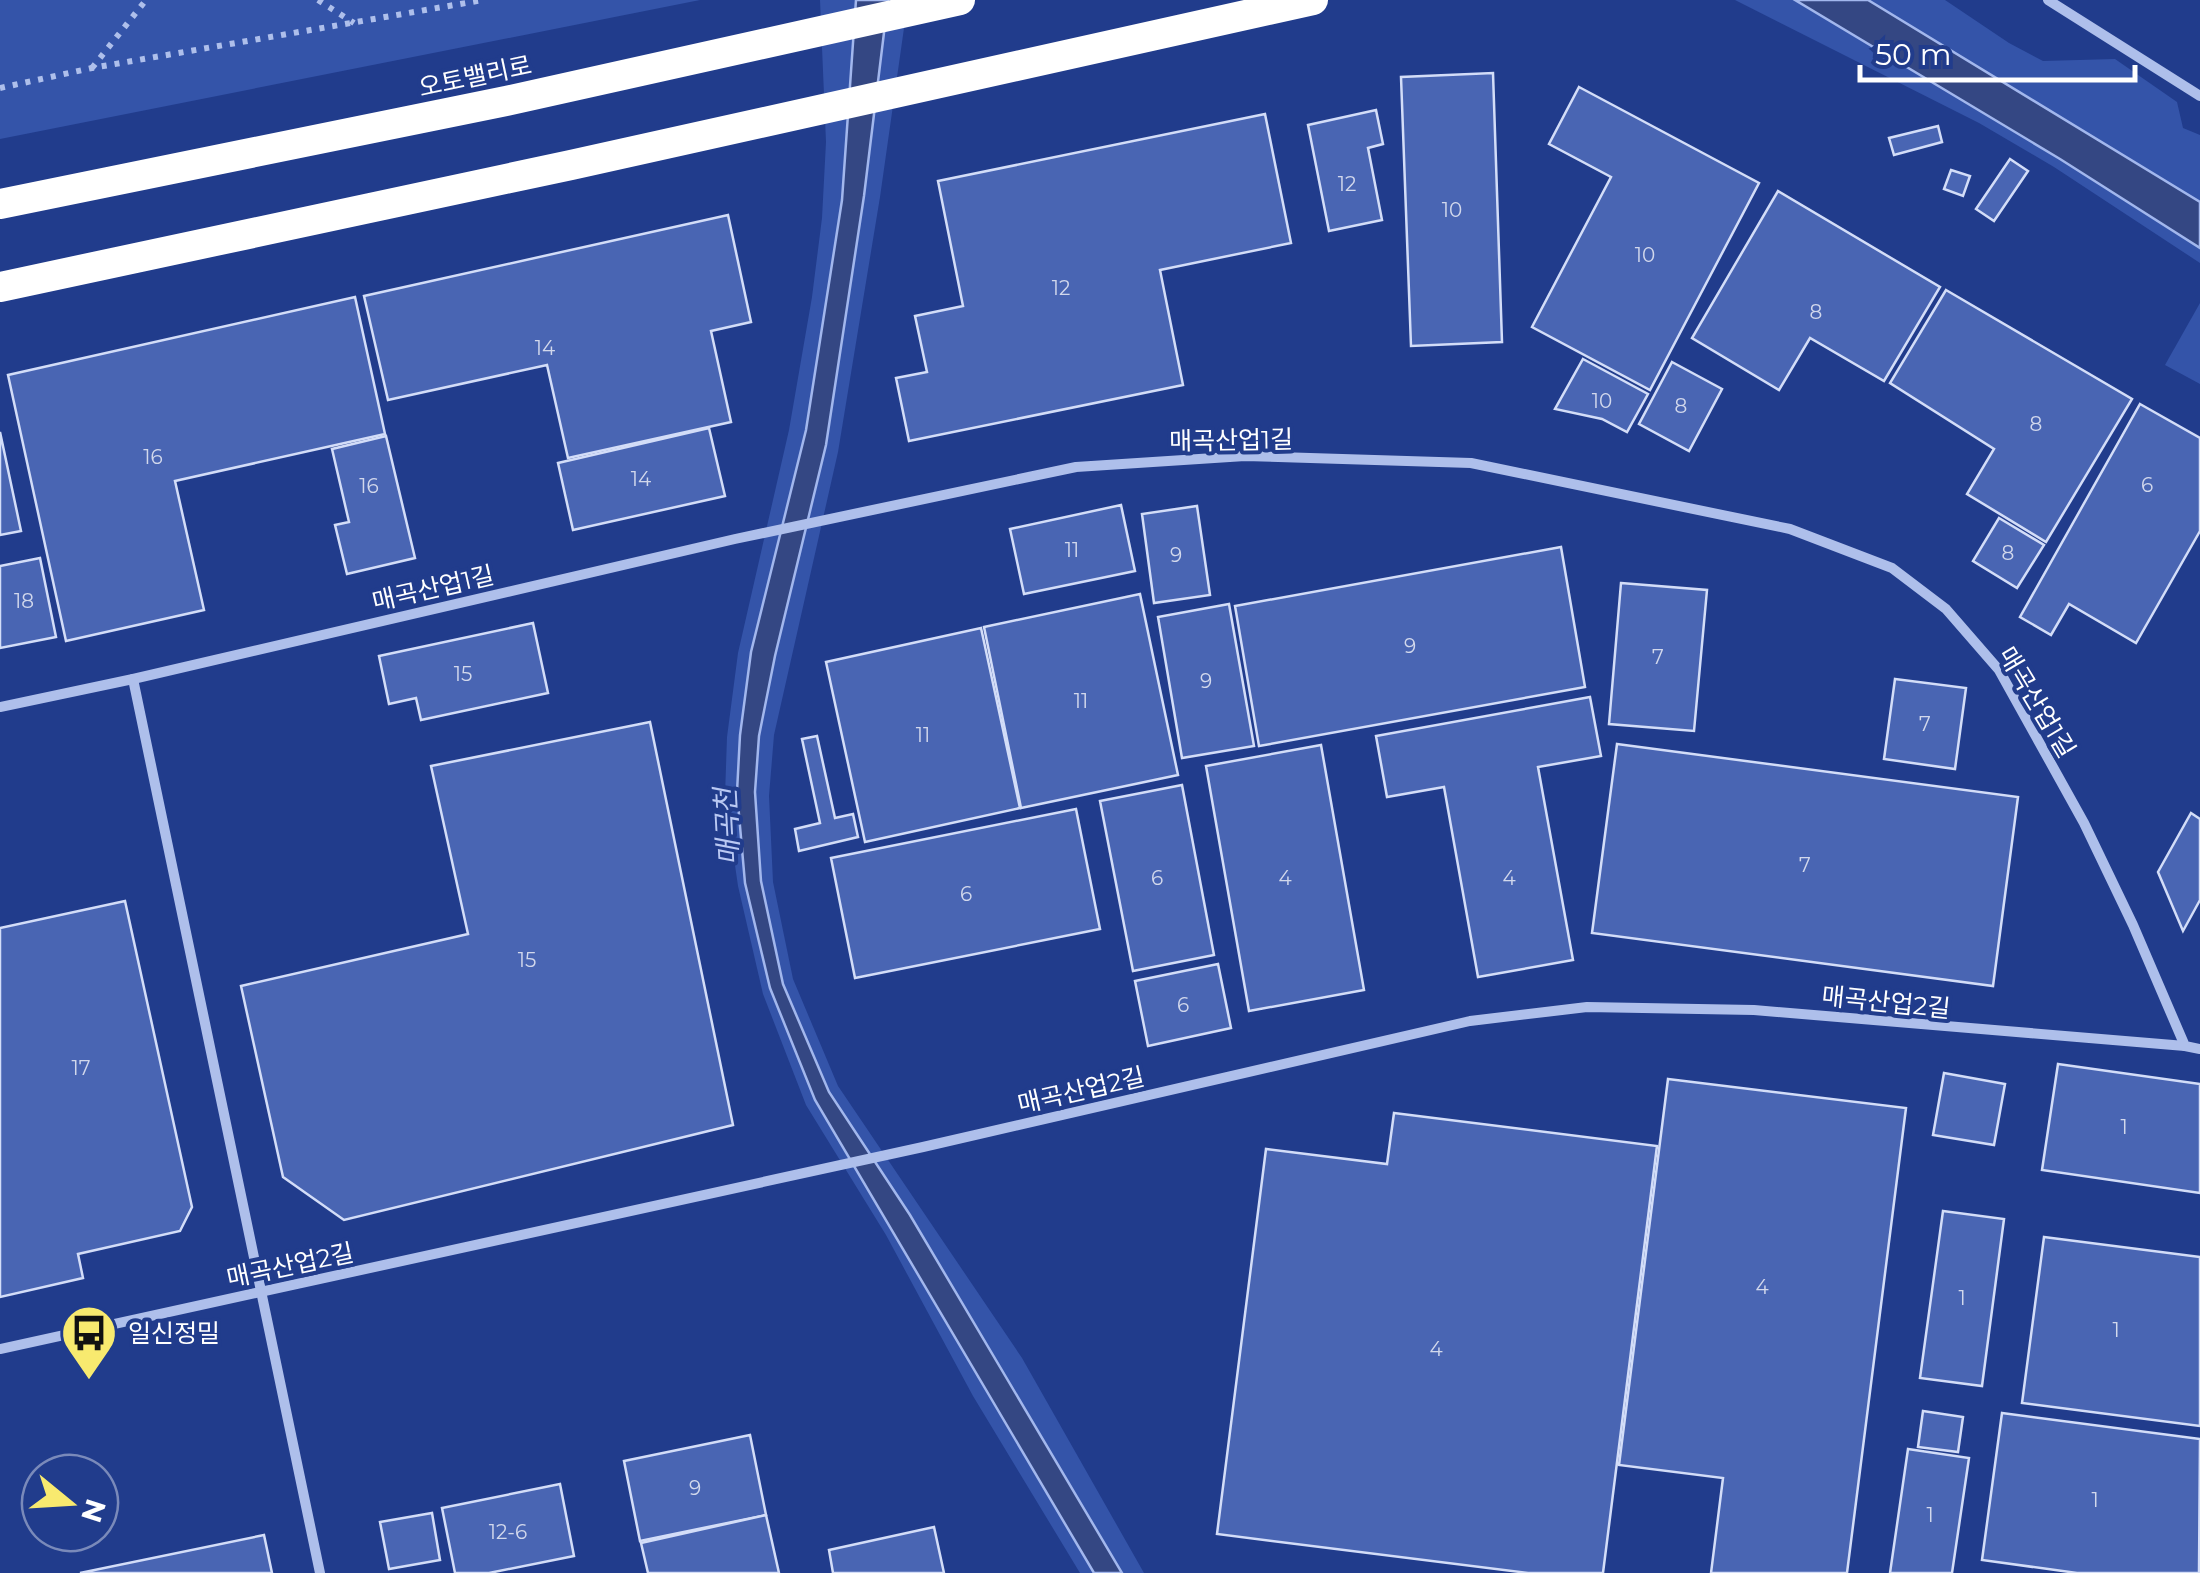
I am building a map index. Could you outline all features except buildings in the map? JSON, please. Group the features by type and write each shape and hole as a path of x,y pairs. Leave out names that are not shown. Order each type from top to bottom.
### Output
{"highway":[{"name":"오토밸리로","path":"0,204 506,101 960,0"},
{"path":"0,288 1313,0"}],"street":[{"path":"2048,0 2200,96"},
{"name":"매곡산업1길","path":"0,707 134,680 736,539 1076,466 1245,456 1471,463 1790,528 1892,568 1946,609 1999,670 2084,823 2185,1046"},
{"path":"134,680 320,1573"},
{"name":"매곡산업2길","path":"0,1349 923,1147 1470,1021 1586,1006 1754,1010 2185,1046"},
{"path":"2185,1046 2200,1049"}],"path":[{"path":"92,68 146,0"},
{"path":"318,0 354,23"},
{"path":"0,88 92,68 483,0"}],"shaded area":[{"path":"0,0 700,0 0,139"},
{"path":"820,0 856,0 842,200 806,430 751,652 737,792 745,883 770,988 815,1100 1094,1573 1080,1573 973,1396 886,1235 806,1105 763,994 738,886 725,796 727,737 738,653 789,430 822,218 826,142"},
{"path":"856,0 888,0 864,196 826,445 759,736 755,792 761,881 783,984 829,1092 910,1215 1122,1573 1094,1573 815,1100 770,988 745,883 737,792 740,735 751,652 806,430 842,200"},
{"path":"888,0 908,0 838,452 774,735 769,796 773,882 793,979 838,1086 1022,1358 1144,1573 1122,1573 910,1216 829,1092 783,984 761,881 755,792 759,737 826,445 864,196"},
{"path":"1735,0 1795,0 2200,248 2200,263 1979,123"},
{"path":"1795,0 1868,0 2200,202 2200,248 2060,159"},
{"path":"1868,0 1945,0 2043,61 2115,59 2177,102 2183,128 2200,135 2200,204"},
{"path":"2200,303 2200,384 2165,365"}],"place":[{"name":"일신정밀","path":"89,1382"}],"water label":[{"name":"매곡천","path":"727,827"}]}
